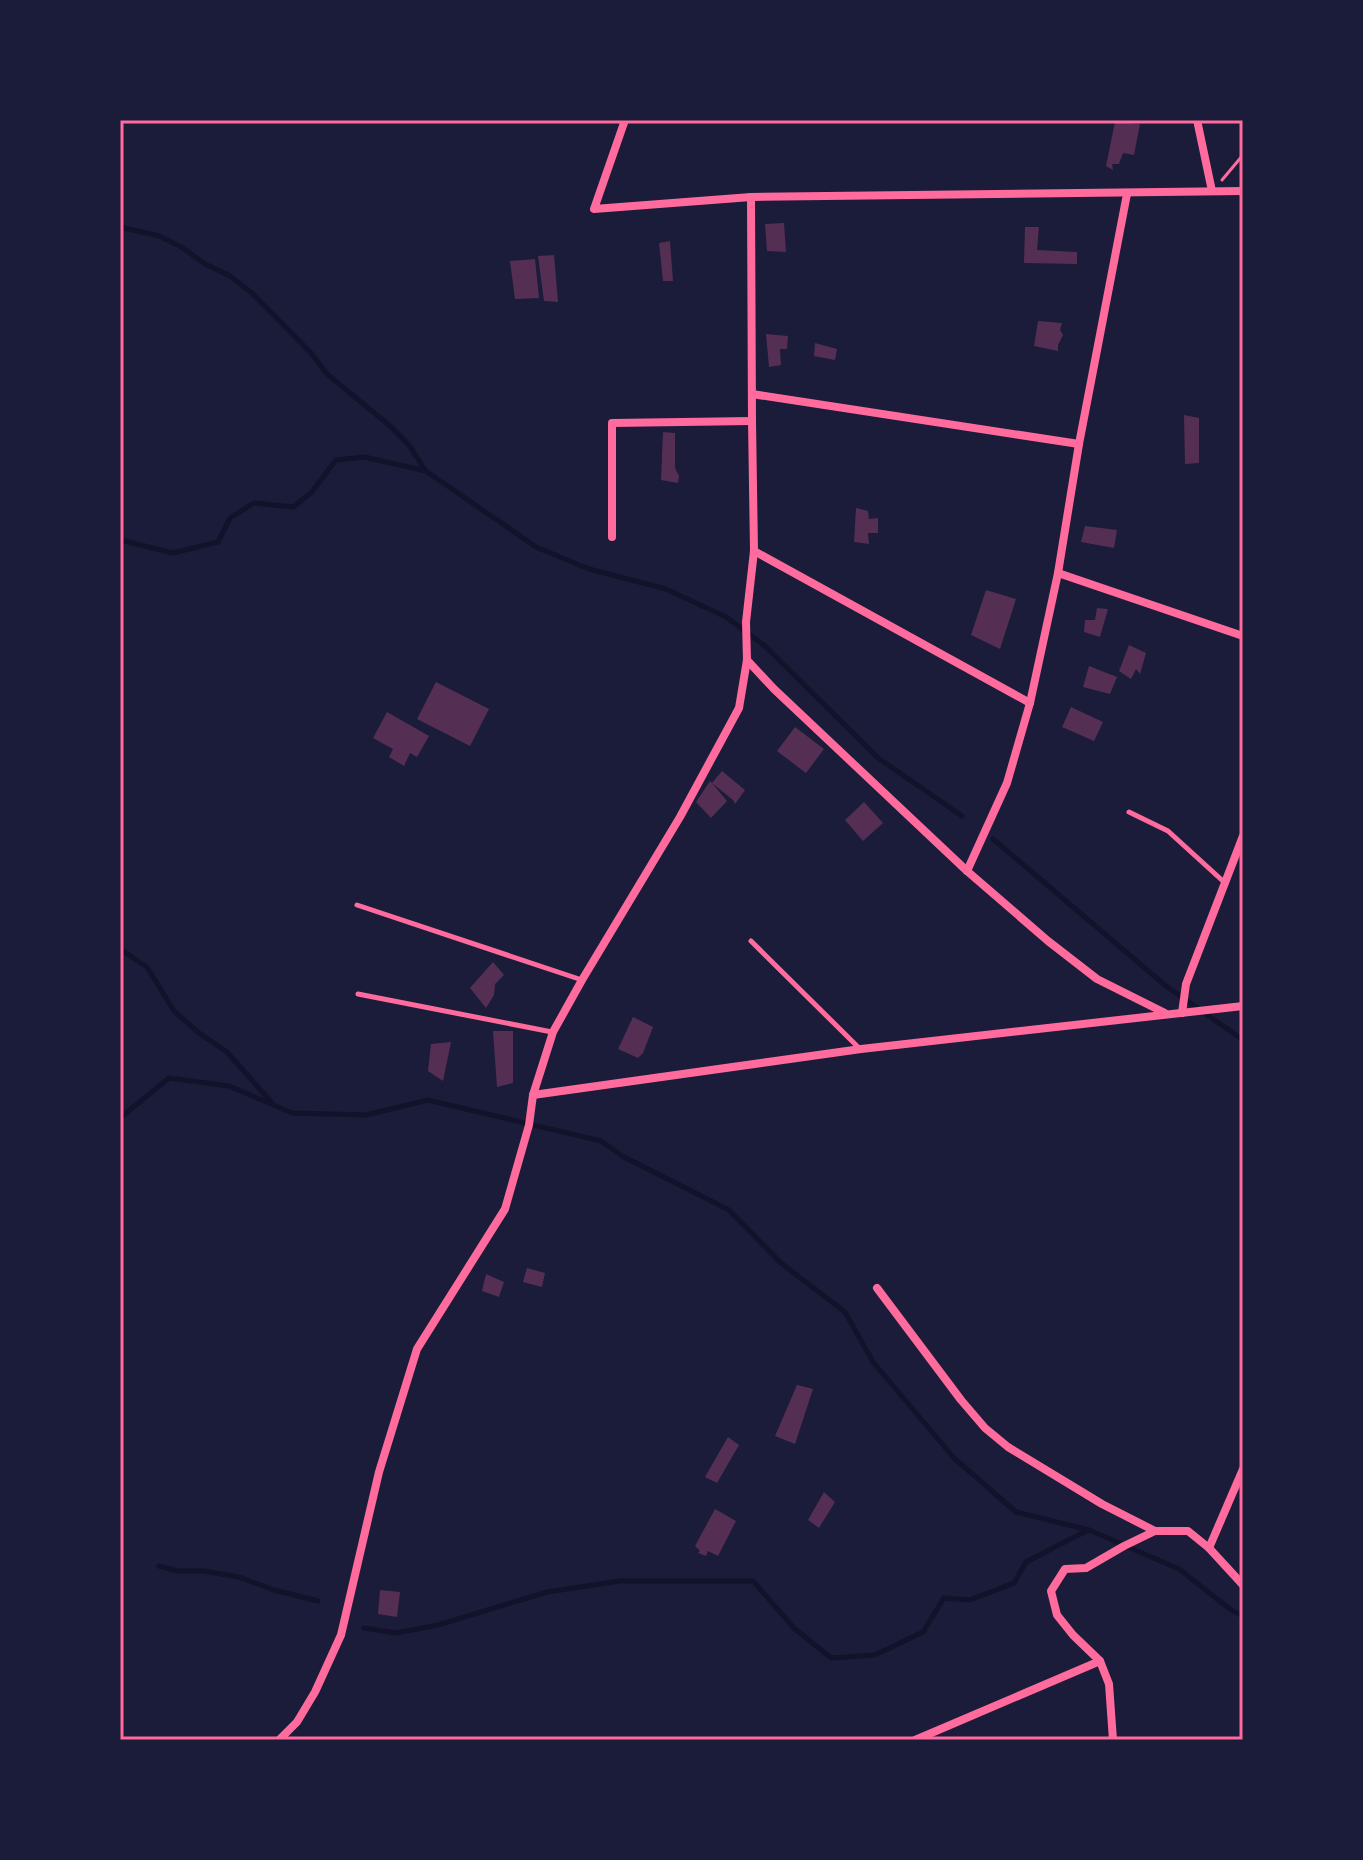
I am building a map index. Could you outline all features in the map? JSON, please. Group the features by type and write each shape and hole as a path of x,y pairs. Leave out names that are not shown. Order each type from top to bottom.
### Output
{"street":[{"path":"625,120 594,209 751,197 1243,191"},
{"path":"1197,120 1212,191"},
{"path":"967,871 1007,783 1030,703 1058,573 1079,444 1127,194"},
{"path":"279,1740 297,1722 315,1692 341,1635 379,1472 417,1349 505,1209 529,1125 533,1095 553,1032 680,817 739,708 747,660 746,622 754,551 751,197"},
{"path":"752,394 1079,444"},
{"path":"612,537 612,423 752,421"},
{"path":"754,551 1030,703"},
{"path":"1058,573 1243,636"},
{"path":"747,660 967,871 1048,941 1097,979 1165,1014"},
{"path":"1182,1013 1186,984 1243,836"},
{"path":"533,1095 861,1049 1243,1006"},
{"path":"877,1288 985,1428 1008,1447 1059,1479 1155,1531"},
{"path":"1209,1548 1243,1469"},
{"path":"1113,1740 1109,1684 1100,1661 1057,1615 1051,1591 1065,1569 1086,1568 1155,1531 1188,1531 1209,1548 1243,1585"},
{"path":"915,1740 1100,1661"}],"lane":[{"path":"1129,812 1168,831 1224,882"},
{"path":"357,905 582,980"},
{"path":"751,941 861,1049"},
{"path":"358,994 553,1032"}],"path":[{"path":"1212,191 1243,155"}],"building":[{"path":"1115,122 1140,124 1134,155 1123,153 1119,164 1112,164 1113,170 1106,166"},
{"path":"784,223 786,252 767,251 765,224"},
{"path":"1025,227 1039,227 1037,250 1077,252 1077,264 1024,263"},
{"path":"670,241 673,281 663,281 659,243"},
{"path":"554,255 558,302 544,301 538,256"},
{"path":"535,259 539,298 515,299 510,261"},
{"path":"1038,321 1062,323 1060,330 1063,335 1058,351 1034,346"},
{"path":"766,334 788,336 787,349 780,349 781,365 769,367"},
{"path":"815,343 837,349 835,360 814,356"},
{"path":"1184,415 1199,418 1199,463 1185,464"},
{"path":"663,432 675,433 678,483 661,480"},
{"path":"856,508 868,511 869,519 878,518 878,533 868,533 869,544 854,542"},
{"path":"1085,526 1117,530 1114,548 1081,542"},
{"path":"986,590 1016,599 1000,649 971,635"},
{"path":"1097,608 1108,609 1100,637 1084,632 1085,620 1095,620"},
{"path":"1129,645 1146,653 1140,674 1136,669 1131,679 1119,671"},
{"path":"1089,666 1117,677 1110,694 1083,687"},
{"path":"436,682 489,709 470,746 417,719"},
{"path":"1071,707 1103,722 1094,741 1062,727"},
{"path":"387,712 429,736 417,757 410,753 404,766 389,757 393,749 373,738"},
{"path":"795,727 824,749 806,773 777,751"},
{"path":"722,771 745,790 735,804 712,783"},
{"path":"710,781 727,801 711,818 696,802"},
{"path":"864,802 883,823 863,841 845,820"},
{"path":"493,962 504,975 495,984 494,995 486,1008 470,988"},
{"path":"633,1017 653,1027 638,1058 618,1049"},
{"path":"493,1031 513,1031 513,1083 497,1087"},
{"path":"451,1042 443,1081 428,1071 431,1044"},
{"path":"527,1268 545,1273 542,1287 523,1282"},
{"path":"486,1274 504,1282 499,1297 482,1291"},
{"path":"797,1385 813,1389 795,1444 775,1436"},
{"path":"728,1437 739,1445 717,1483 705,1477"},
{"path":"824,1492 835,1502 819,1528 808,1520"},
{"path":"715,1509 736,1521 718,1556 708,1551 706,1556 698,1553 700,1551 695,1546"},
{"path":"380,1590 400,1592 397,1617 378,1614"}],"waterway":[{"path":"120,227 159,236 230,276 252,293 312,354 327,374 409,445 425,470"},
{"path":"120,540 173,553 218,542 230,518 254,503 293,507 311,493 336,460 364,457 426,471 536,547 589,569 666,589 726,617 765,646 878,758 962,816"},
{"path":"993,839 1166,986 1243,1040"},
{"path":"120,949 147,967 174,1011 227,1052 272,1103"},
{"path":"120,1118 169,1078 229,1086 292,1113 366,1115 428,1100 601,1141 624,1157 729,1210 781,1263 845,1312 873,1362 954,1458 1016,1512 1089,1530 1179,1569 1243,1616"},
{"path":"364,1628 396,1633 438,1625 547,1592 620,1581 753,1581 794,1628 831,1658 875,1655 923,1632 944,1598 970,1600 1014,1583 1026,1562 1088,1530"},
{"path":"159,1566 177,1571 204,1571 239,1577 318,1601"}]}
